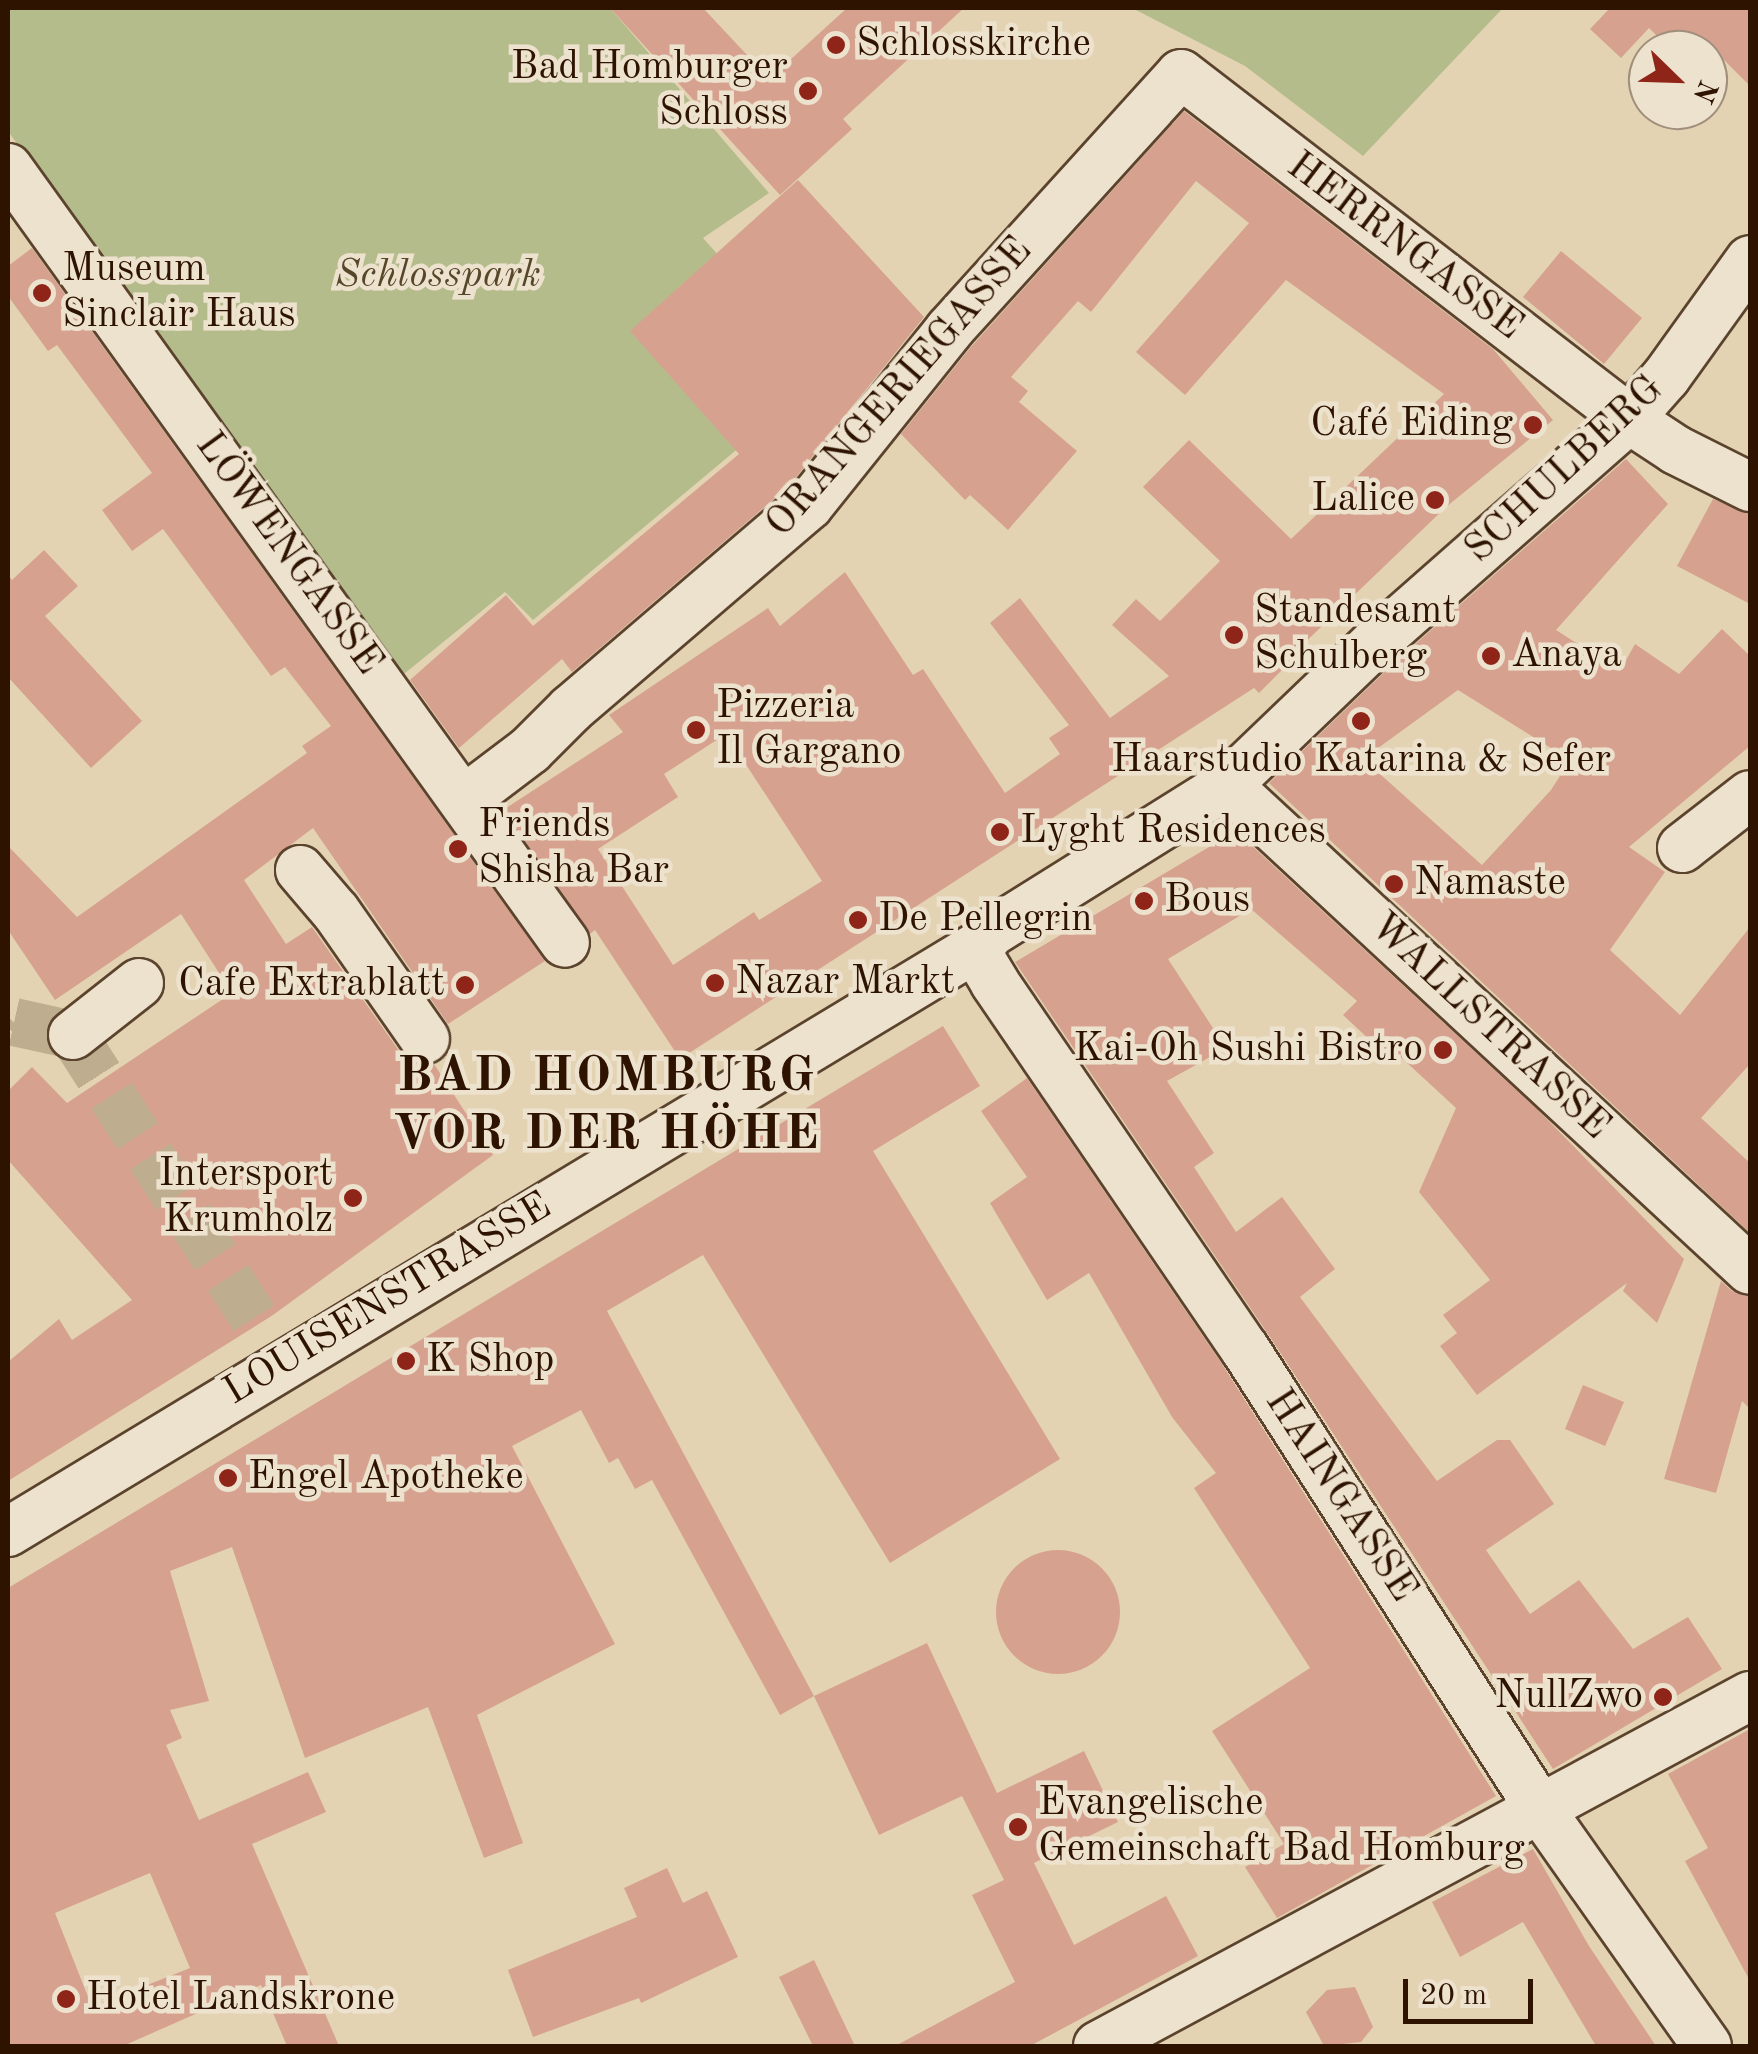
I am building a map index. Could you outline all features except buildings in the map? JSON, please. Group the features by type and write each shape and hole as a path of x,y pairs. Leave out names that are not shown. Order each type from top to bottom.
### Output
{"street":[{"name":"HERRNGASSE","path":"1181,74 1629,419 1676,450 1750,487"},
{"name":"ORANGERIEGASSE","path":"464,800 530,750 571,709 808,505 948,330 1181,74"},
{"name":"LÖWENGASSE","path":"16,194 566,943"},
{"name":"SCHULBERG","path":"1227,784 1377,641 1629,419 1666,377 1750,260"},
{"name":"LOUISENSTRASSE","path":"8,1532 982,944 990,934 1227,784"},
{"name":"WALLSTRASSE","path":"1227,784 1750,1270"},
{"path":"1682,848 1750,795"},
{"path":"300,870 336,912 425,1039"},
{"name":"HAINGASSE","path":"982,944 982,964 1246,1349 1542,1812 1708,2046"},
{"path":"73,1036 138,983"},
{"path":"1098,2046 1542,1812 1750,1696"}],"green space":[{"name":"Schlosspark","path":"8,8 610,8 769,193 703,238 826,375 533,620 505,592 394,682 8,131"},
{"path":"1132,8 1503,8 1363,156 1245,66"}],"tunnel":[{"path":"8,1028 14,1022 73,1035 258,1324"}],"place":[{"name":"Schlosskirche","path":"836,45"},
{"name":"Bad Homburger Schloss","path":"808,91"},
{"name":"Museum Sinclair Haus","path":"42,293"},
{"name":"Café Eiding","path":"1533,425"},
{"name":"Lalice","path":"1435,500"},
{"name":"Standesamt Schulberg","path":"1234,635"},
{"name":"Anaya","path":"1491,656"},
{"name":"Haarstudio Katarina & Sefer","path":"1361,721"},
{"name":"Pizzeria Il Gargano","path":"696,730"},
{"name":"Lyght Residences","path":"1000,832"},
{"name":"Friends Shisha Bar","path":"458,849"},
{"name":"Namaste","path":"1394,884"},
{"name":"Bous","path":"1144,901"},
{"name":"De Pellegrin","path":"858,920"},
{"name":"Nazar Markt","path":"715,983"},
{"name":"Cafe Extrablatt","path":"465,985"},
{"name":"Kai-Oh Sushi Bistro","path":"1443,1050"},
{"name":"Intersport Krumholz","path":"353,1198"},
{"name":"K Shop","path":"406,1361"},
{"name":"Engel Apotheke","path":"228,1478"},
{"name":"NullZwo","path":"1663,1697"},
{"name":"Evangelische Gemeinschaft Bad Homburg","path":"1018,1827"},
{"name":"Hotel Landskrone","path":"66,1999"}],"district":[{"name":"BAD HOMBURG VOR DER HÖHE","path":"607,1106"}]}
